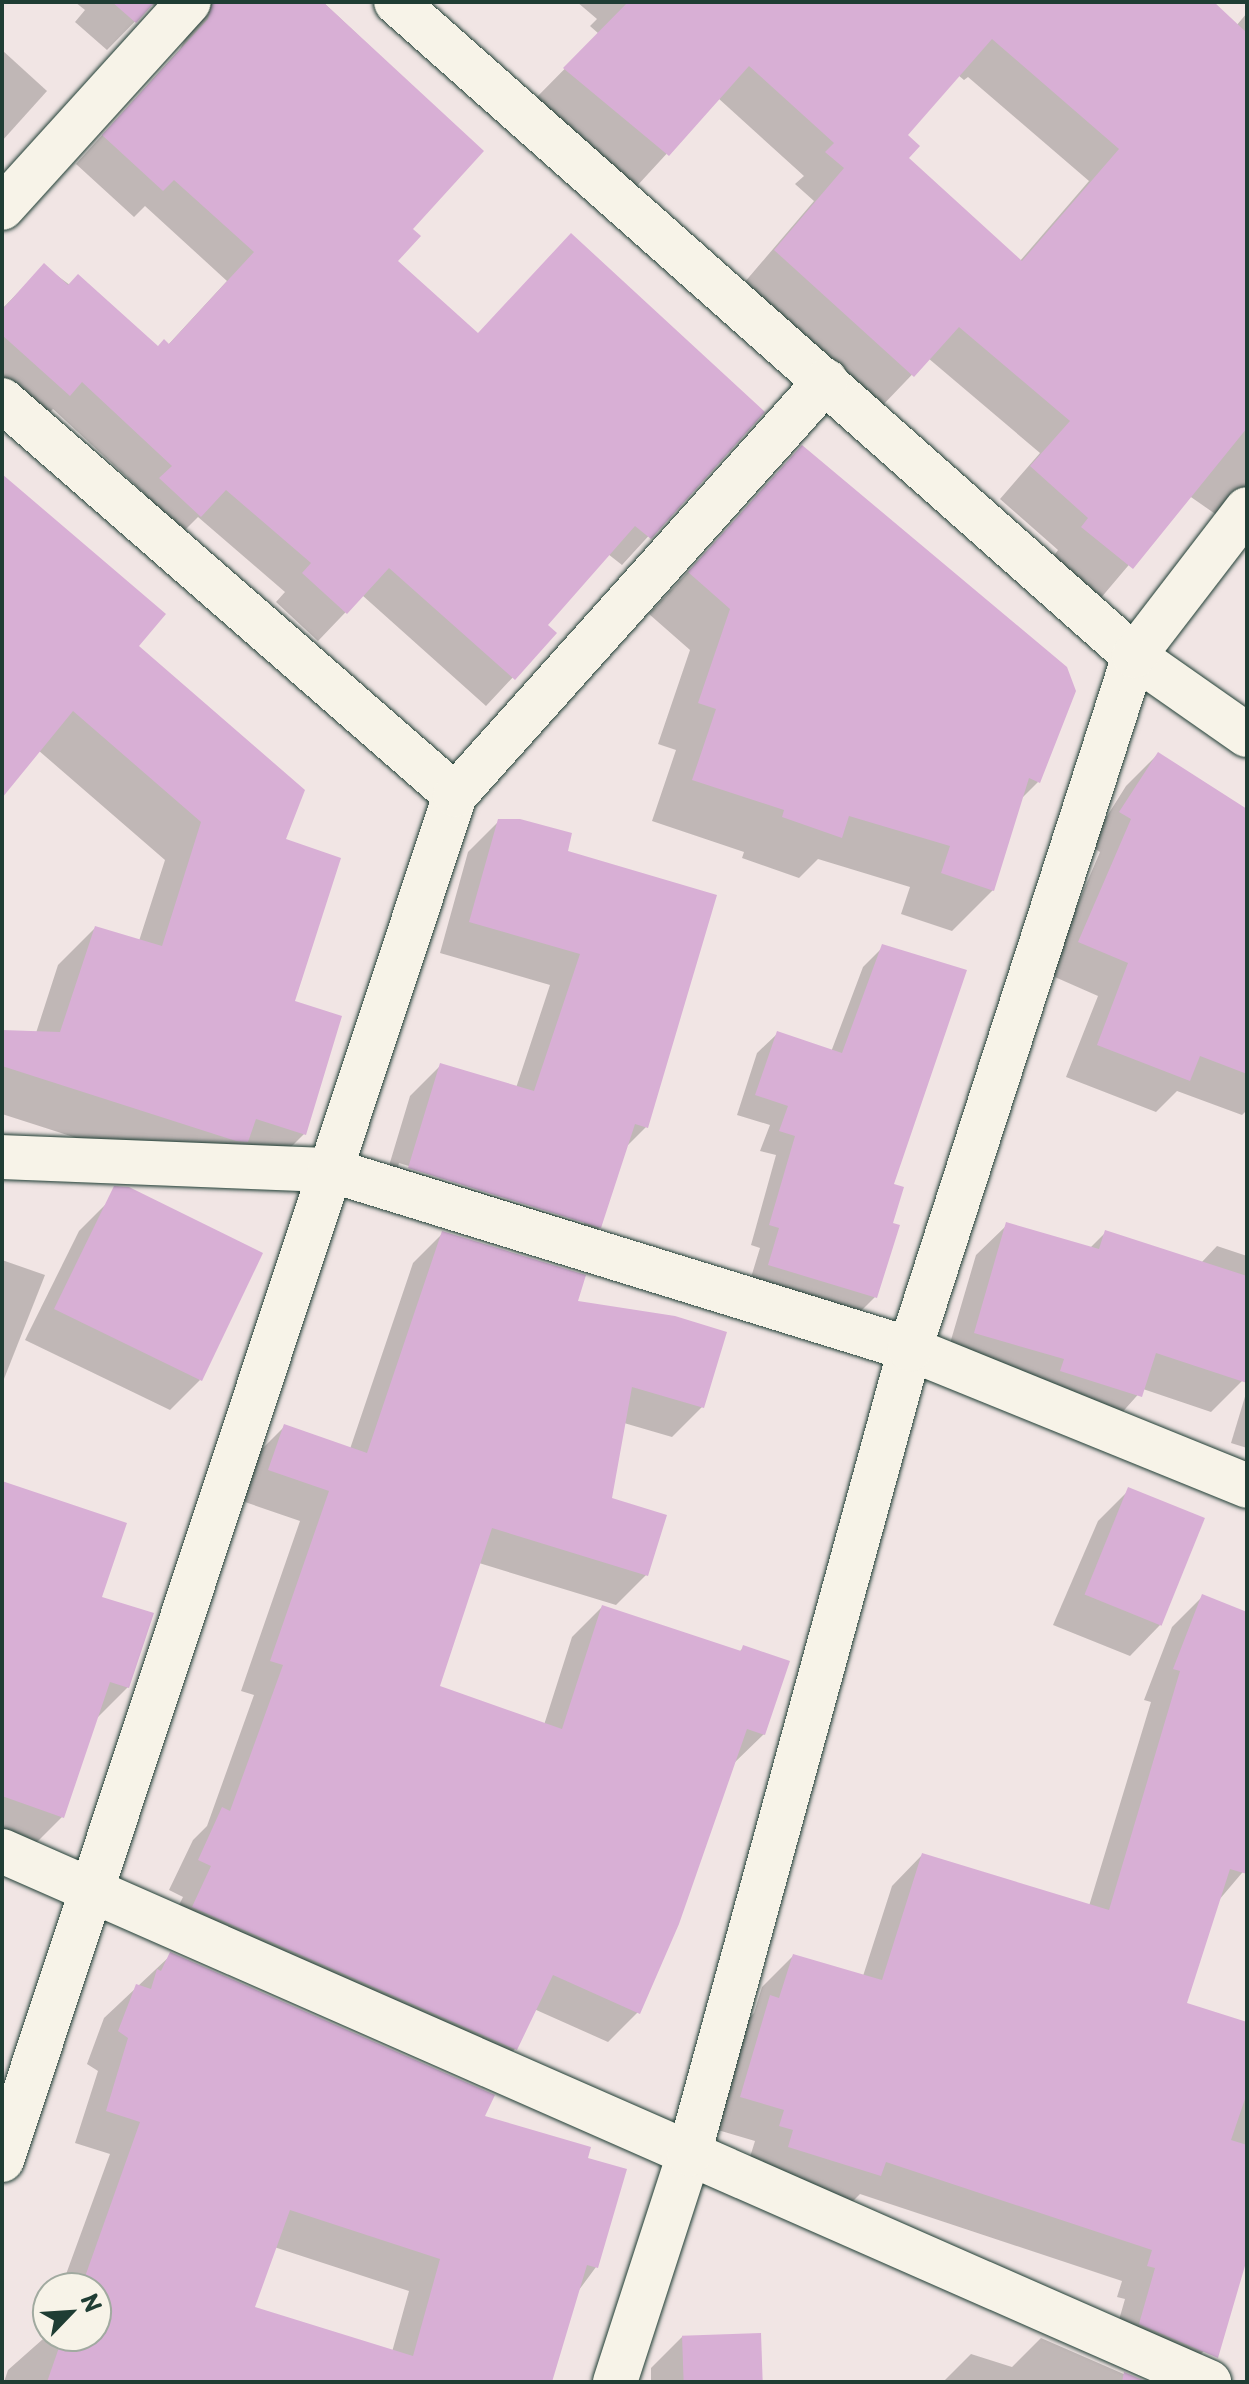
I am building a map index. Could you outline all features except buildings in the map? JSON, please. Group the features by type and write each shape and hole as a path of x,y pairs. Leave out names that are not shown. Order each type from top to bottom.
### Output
{"street":[{"path":"2,208 189,2"},
{"path":"396,2 1134,656 1247,735"},
{"path":"2,2160 90,1887 455,795 826,381"},
{"path":"2,400 455,795"},
{"path":"615,2382 689,2154 910,1349 1134,656 1247,509"},
{"path":"2,1157 330,1170 910,1349 1247,1486"},
{"path":"2,1851 90,1887 1209,2382"}]}
